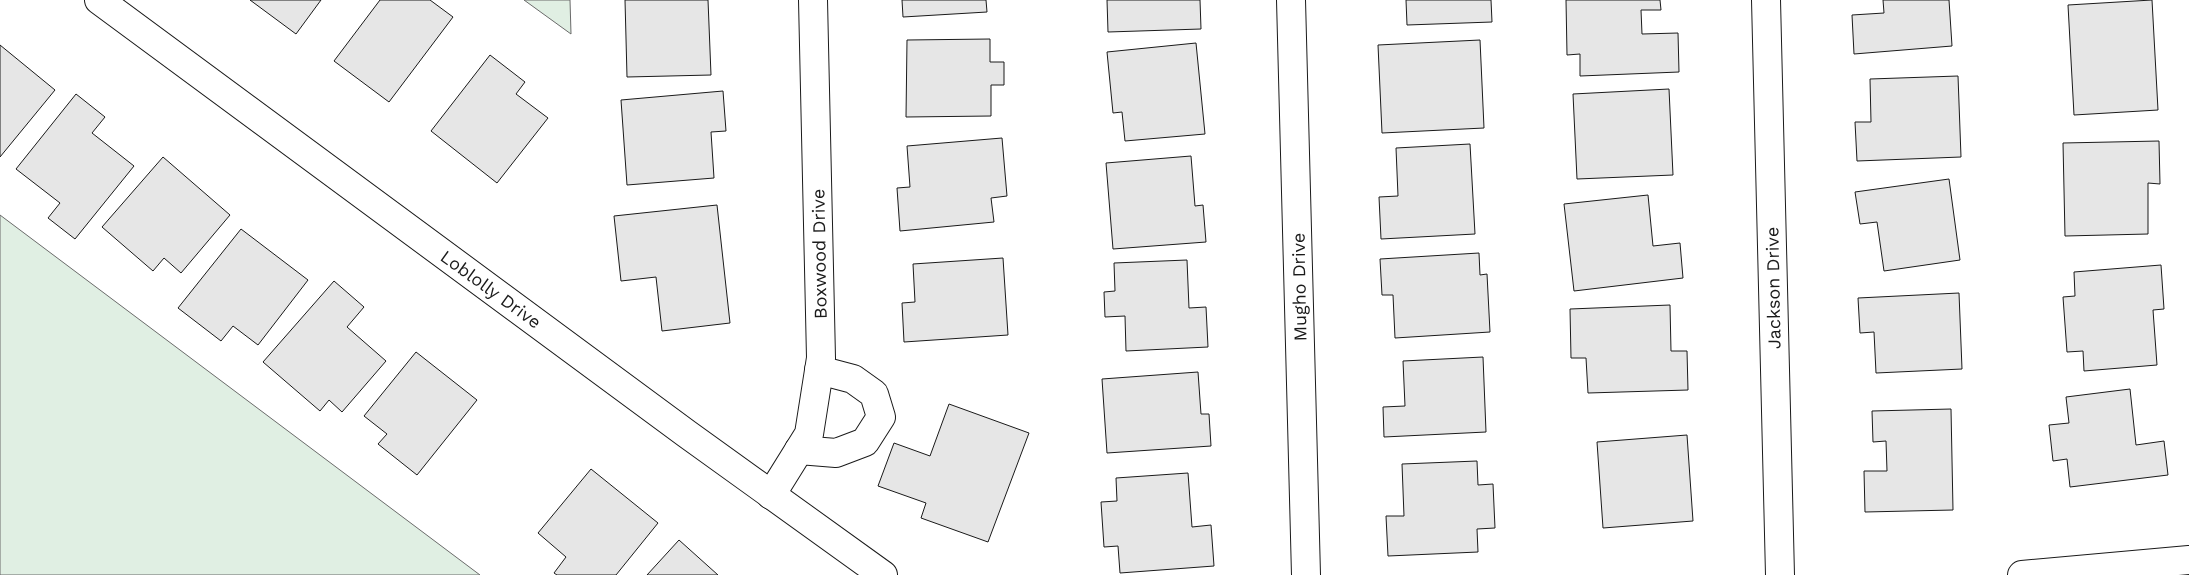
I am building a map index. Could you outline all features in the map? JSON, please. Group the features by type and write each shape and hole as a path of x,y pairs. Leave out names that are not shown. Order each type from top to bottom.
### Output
{"street":[{"name":"Loblolly Drive","path":"99,0 770,495 884,575"},
{"name":"Boxwood Drive","path":"770,495 809,434 821,358 812,0"},
{"name":"Mugho Drive","path":"1291,0 1306,575"},
{"name":"Jackson Drive","path":"1766,0 1780,575"},
{"path":"799,450 836,453 865,442 881,417 874,394 853,378 819,370"},
{"path":"2022,575 2189,560"}],"green space":[{"path":"524,0 570,0 571,34"},
{"path":"0,215 480,575 0,575"}],"building":[{"path":"250,0 321,0 296,34"},
{"path":"380,0 430,0 453,17 389,102 334,61"},
{"path":"625,0 708,0 711,75 627,77"},
{"path":"902,0 986,0 987,12 903,17"},
{"path":"1107,0 1200,0 1201,29 1108,32"},
{"path":"1406,0 1491,0 1492,22 1407,25"},
{"path":"1566,0 1660,0 1661,10 1641,10 1642,34 1678,33 1679,72 1580,76 1580,54 1567,55"},
{"path":"1883,0 1949,0 1952,46 1854,54 1852,15 1884,13"},
{"path":"2152,0 2158,110 2074,115 2068,5"},
{"path":"990,39 990,62 1004,62 1004,85 991,85 991,116 906,117 907,40"},
{"path":"1480,40 1484,128 1382,133 1378,45"},
{"path":"1196,43 1205,134 1125,141 1122,112 1113,113 1107,52"},
{"path":"0,45 55,90 0,157"},
{"path":"490,55 525,82 516,94 548,118 497,183 431,131"},
{"path":"1958,76 1961,157 1857,161 1855,122 1871,122 1870,79"},
{"path":"1669,89 1673,175 1577,179 1573,94"},
{"path":"723,91 726,131 711,132 714,178 627,185 621,100"},
{"path":"76,94 105,117 92,133 134,166 75,239 48,218 60,203 16,169"},
{"path":"1002,138 1007,196 991,198 994,222 900,231 897,188 910,187 907,146"},
{"path":"2159,141 2160,184 2148,183 2148,234 2065,236 2063,143"},
{"path":"1470,144 1475,234 1381,239 1379,197 1398,196 1396,148"},
{"path":"1191,156 1195,206 1203,205 1206,242 1113,249 1106,163"},
{"path":"163,157 230,215 181,273 164,258 153,271 102,227"},
{"path":"1949,179 1960,260 1884,271 1877,222 1860,224 1855,192"},
{"path":"1648,195 1653,246 1680,243 1683,278 1574,291 1564,204"},
{"path":"717,205 730,323 662,331 656,277 621,281 614,216"},
{"path":"241,229 308,280 258,345 233,326 221,341 178,308"},
{"path":"1479,253 1480,275 1487,274 1490,332 1395,338 1393,295 1382,295 1380,259"},
{"path":"1003,258 1008,335 904,342 902,303 915,302 913,264"},
{"path":"1187,260 1189,308 1206,307 1208,347 1126,351 1125,316 1105,317 1104,292 1115,291 1114,263"},
{"path":"2161,265 2164,309 2153,310 2157,365 2084,371 2083,351 2067,352 2063,297 2075,296 2074,272"},
{"path":"334,281 364,307 347,327 386,361 342,412 329,400 320,411 263,362"},
{"path":"1959,293 1962,369 1876,373 1874,332 1860,333 1858,298"},
{"path":"1670,305 1671,351 1687,351 1688,390 1588,393 1586,358 1571,358 1570,309"},
{"path":"416,352 477,400 417,475 378,444 387,434 364,416"},
{"path":"1483,357 1486,432 1384,437 1383,407 1405,406 1403,361"},
{"path":"1198,372 1201,414 1209,414 1211,446 1107,453 1102,379"},
{"path":"2130,389 2136,445 2164,441 2168,475 2070,487 2067,459 2053,461 2049,425 2069,423 2066,397"},
{"path":"949,404 1029,433 988,542 921,518 926,503 878,486 894,443 930,456"},
{"path":"1951,409 1953,510 1865,512 1864,471 1887,471 1886,441 1873,442 1872,411"},
{"path":"1687,435 1693,521 1603,528 1597,442"},
{"path":"1477,461 1478,485 1493,484 1495,528 1477,529 1478,552 1388,556 1386,516 1404,516 1402,464"},
{"path":"591,469 658,523 616,575 557,575 554,573 566,557 538,533"},
{"path":"1188,473 1192,527 1211,525 1214,566 1120,573 1118,546 1104,547 1101,502 1117,501 1116,478"},
{"path":"679,540 718,575 647,575"}]}
